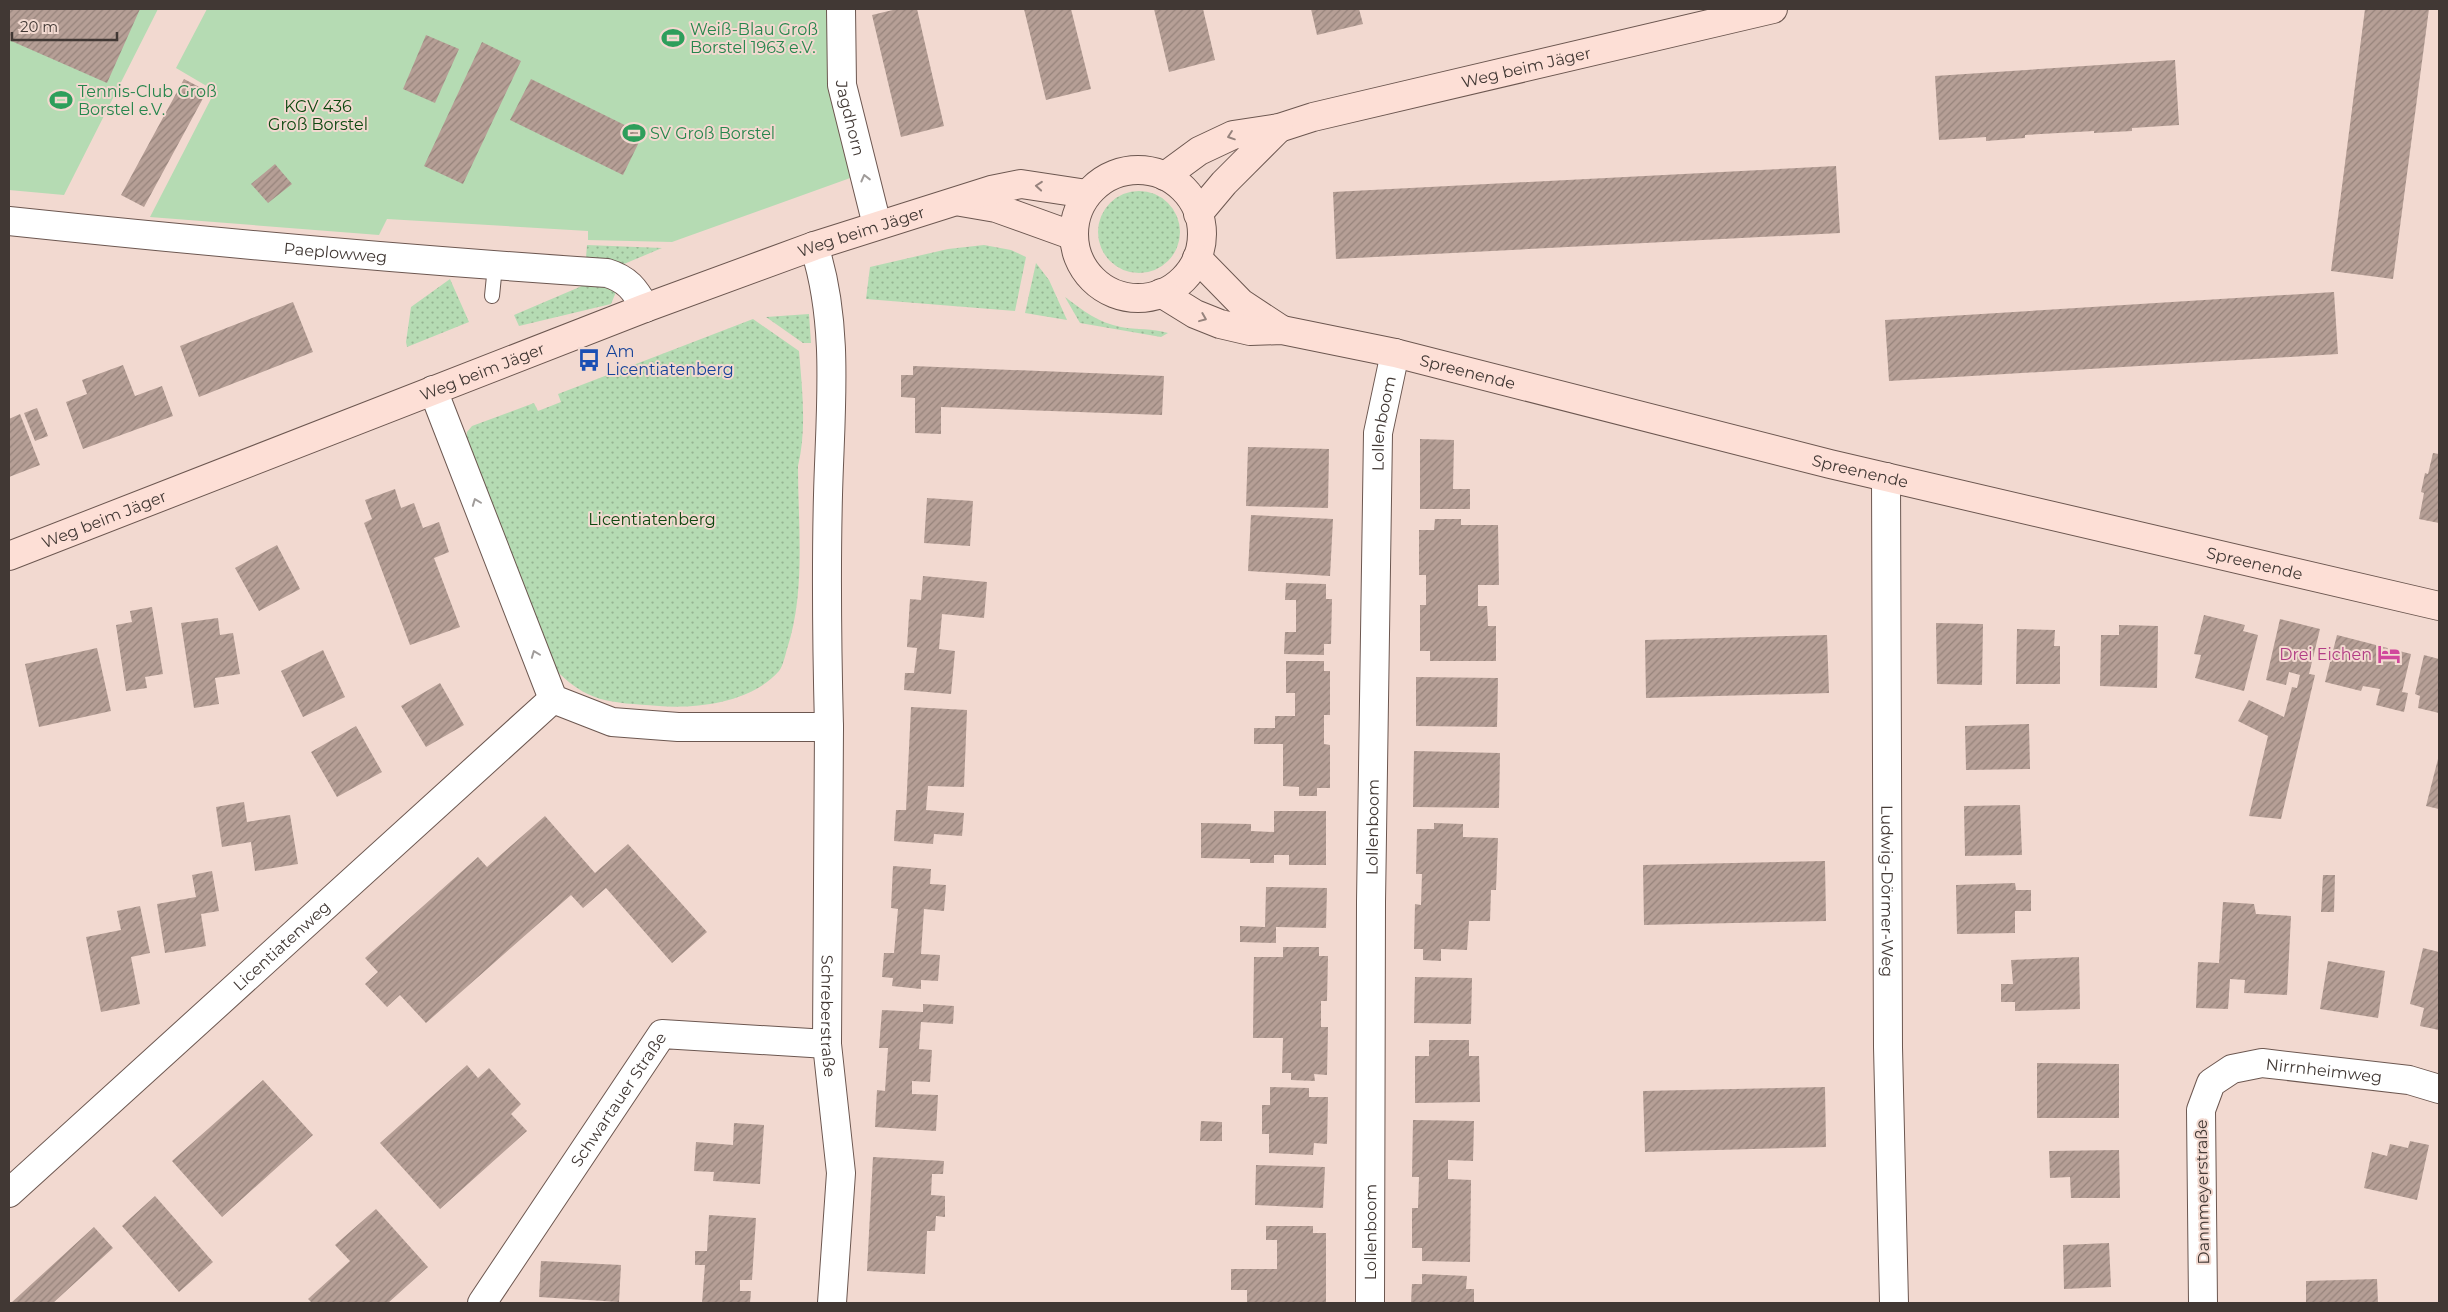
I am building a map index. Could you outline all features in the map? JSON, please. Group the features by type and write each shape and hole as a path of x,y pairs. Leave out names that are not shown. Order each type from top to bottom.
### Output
{"street":[{"name":"Jagdhorn","path":"841,9 842,85 877,225"},
{"name":"Weg beim Jäger","path":"1165,176 1199,151 1233,135 1279,128 1322,114 1773,9"},
{"name":"Weg beim Jäger","path":"1198,214 1224,183 1279,128"},
{"path":"1134,170 1149,171 1165,176 1179,185 1190,198 1198,214 1201,231 1197,258 1183,279 1161,293 1131,298 1101,286 1083,266 1077,253 1074,236 1076,215 1087,194 1099,183 1118,173 1134,170"},
{"name":"Weg beim Jäger","path":"9,556 645,308 814,246 992,190 1021,184 1087,194"},
{"name":"Weg beim Jäger","path":"960,201 996,208 1074,236"},
{"name":"Paeplowweg","path":"9,221 111,233 495,266 607,273 628,282 636,290 645,308"},
{"path":"433,390 552,699 612,722 678,727 829,726 826,601 831,367 828,304 823,274 814,246"},
{"name":"Spreenende","path":"1197,258 1241,303 1282,330"},
{"name":"Spreenende","path":"1161,293 1195,314 1220,324 1250,331 1282,330 1395,353 1886,478 2439,606"},
{"name":"Lollenboom","path":"1370,1303 1371,912 1378,433 1395,353"},
{"name":"Ludwig-Dörmer-Weg","path":"1886,478 1888,1038 1894,1303"},
{"name":"Licentiatenweg","path":"9,1193 552,699"},
{"name":"Schreberstraße","path":"829,726 827,1044 840,1173 832,1303"},
{"name":"Schwartauer Straße","path":"482,1303 662,1034 827,1044"},
{"name":"Nirrnheimweg","path":"2211,1082 2232,1069 2262,1063 2408,1080 2439,1089"},
{"name":"Dannmeyerstraße","path":"2203,1303 2201,1110 2211,1082"}],"lane":[{"path":"492,296 495,266"}],"green space":[{"name":"Tennis-Club Groß Borstel e.V.","path":"9,9 158,9 64,195 9,190"},
{"name":"SV Groß Borstel","path":"207,9 829,9 853,177 672,242 588,240 588,231 387,219 379,235 150,217 215,91 176,68"},
{"path":"1139,191 1155,194 1168,203 1177,216 1180,232 1177,248 1168,261 1155,270 1139,273 1123,270 1110,261 1101,248 1098,232 1101,216 1110,203 1123,194"},
{"path":"587,245 662,248 624,264 586,258"},
{"path":"984,245 1011,250 1026,257 1015,311 866,299 870,267 948,249"},
{"path":"1036,263 1049,280 1067,320 1025,313"},
{"path":"450,279 469,322 407,347 411,307"},
{"path":"596,280 616,292 611,304 519,326 514,315"},
{"path":"1065,297 1084,311 1113,325 1168,333 1161,337 1080,323"},
{"path":"809,314 811,343 803,343 766,317"},
{"name":"Licentiatenberg","path":"753,319 799,351 803,423 798,466 799,582 793,627 782,666 768,682 754,690 724,701 707,704 674,707 659,706 612,702 588,694 564,678 551,665 466,439 467,432 472,426 534,403 538,411 561,402 558,394"}],"building":[{"path":"9,9 140,9 107,83 9,40"},
{"path":"897,9 917,9 944,126 901,137 872,15"},
{"path":"1024,9 1071,9 1091,89 1046,100"},
{"path":"1154,9 1203,9 1215,60 1169,72"},
{"path":"1311,9 1359,9 1363,24 1317,35"},
{"path":"2365,9 2429,9 2393,279 2331,271"},
{"path":"426,35 459,49 435,103 403,89"},
{"path":"482,42 521,61 463,184 424,166"},
{"path":"2175,60 2179,125 2132,128 2132,131 2025,135 2025,138 1986,141 1986,137 1939,140 1935,76"},
{"path":"184,79 207,91 144,207 121,195"},
{"path":"531,79 643,134 623,175 510,120"},
{"path":"275,164 292,184 268,203 251,184"},
{"path":"1836,166 1840,233 1336,259 1333,192"},
{"path":"2334,292 2338,354 1889,381 1885,320"},
{"path":"293,302 313,352 199,397 180,346"},
{"path":"123,365 135,396 162,386 173,416 83,449 66,402 87,394 82,380"},
{"path":"913,366 1164,376 1162,415 941,407 941,434 915,433 915,398 901,397 901,375 913,375"},
{"path":"37,408 48,436 35,441 24,413"},
{"path":"20,414 40,465 9,477 9,419"},
{"path":"1420,439 1454,440 1453,489 1470,489 1470,509 1420,509"},
{"path":"1248,447 1329,449 1328,508 1246,506"},
{"path":"2433,453 2439,454 2439,523 2419,519 2424,493 2421,492 2425,473 2428,474"},
{"path":"395,489 401,508 414,503 423,528 439,522 449,552 434,558 460,627 410,645 364,523 372,519 365,500"},
{"path":"927,498 973,501 970,546 924,543"},
{"path":"1251,515 1333,519 1330,576 1248,571"},
{"path":"1435,519 1461,519 1461,525 1498,525 1499,585 1478,585 1478,606 1487,606 1488,626 1496,626 1496,661 1430,661 1430,651 1420,651 1420,605 1426,605 1426,575 1419,575 1419,530 1434,530"},
{"path":"277,545 300,589 259,611 235,568"},
{"path":"923,576 987,582 984,618 942,614 939,649 955,651 951,694 904,690 905,673 914,673 917,648 907,647 910,599 921,600"},
{"path":"1286,583 1326,584 1326,599 1332,599 1331,644 1324,644 1324,655 1284,654 1285,632 1296,632 1296,600 1285,600"},
{"path":"152,607 163,674 145,677 147,688 126,691 116,625 132,622 130,611"},
{"path":"2204,615 2245,625 2243,631 2258,635 2244,691 2195,678 2201,655 2194,654"},
{"path":"218,618 220,635 233,633 240,674 215,678 219,704 194,708 181,623"},
{"path":"2280,619 2320,629 2309,674 2315,675 2281,819 2249,816 2268,736 2238,721 2249,700 2284,717 2292,687 2297,688 2300,675 2289,672 2286,685 2266,680"},
{"path":"1936,623 1983,624 1982,685 1937,684"},
{"path":"2119,625 2158,626 2157,688 2100,686 2101,635 2119,635"},
{"path":"2017,629 2055,630 2054,646 2060,646 2060,684 2016,684"},
{"path":"1827,635 1829,693 1646,698 1645,640"},
{"path":"2337,635 2411,654 2402,692 2408,693 2404,712 2376,705 2380,689 2363,686 2361,691 2325,682"},
{"path":"97,648 111,711 39,727 25,664"},
{"path":"323,650 345,697 303,717 281,671"},
{"path":"2424,655 2439,659 2439,713 2418,708 2420,696 2415,694"},
{"path":"1286,661 1324,661 1324,671 1330,671 1330,715 1324,715 1324,744 1330,745 1330,788 1317,788 1317,796 1299,796 1299,787 1283,786 1283,744 1254,744 1254,728 1275,728 1275,716 1295,716 1295,693 1286,693"},
{"path":"1416,677 1498,678 1497,727 1416,726"},
{"path":"440,683 464,725 426,747 401,706"},
{"path":"911,707 967,710 964,787 928,786 926,810 964,813 962,836 934,834 933,844 894,841 896,810 906,810"},
{"path":"2029,724 2030,769 1966,770 1965,726"},
{"path":"356,726 382,772 337,797 311,752"},
{"path":"1414,751 1500,753 1499,808 1413,807"},
{"path":"2439,755 2439,809 2426,806"},
{"path":"244,802 247,822 290,815 298,864 255,871 251,842 222,847 216,807"},
{"path":"2020,805 2022,855 1965,856 1964,806"},
{"path":"1274,811 1326,811 1326,865 1289,865 1289,855 1274,855 1274,863 1250,863 1250,859 1201,858 1201,823 1251,824 1251,831 1274,832"},
{"path":"545,816 595,873 628,844 707,932 672,963 606,888 583,908 571,895 426,1023 400,995 387,1007 365,984 378,972 365,958 478,857 487,867"},
{"path":"1434,823 1463,824 1463,837 1498,838 1496,890 1491,890 1490,921 1469,921 1467,950 1441,949 1441,961 1423,960 1423,949 1414,949 1415,904 1421,905 1422,874 1416,874 1417,829 1434,829"},
{"path":"1825,861 1826,921 1644,925 1643,865"},
{"path":"893,866 931,869 930,884 946,885 944,911 924,909 921,954 940,955 938,981 921,980 921,989 892,986 893,978 882,977 884,953 894,953 898,909 891,908"},
{"path":"212,871 219,911 201,914 206,946 165,953 157,904 196,897 192,875"},
{"path":"2323,875 2335,875 2334,912 2321,912"},
{"path":"2015,883 2016,890 2031,890 2031,911 2015,911 2015,933 1957,934 1956,885"},
{"path":"1266,887 1327,888 1326,928 1276,927 1276,943 1240,942 1240,926 1265,927"},
{"path":"2223,902 2254,904 2256,914 2291,916 2287,995 2244,993 2245,980 2230,979 2228,1009 2196,1008 2198,962 2219,963"},
{"path":"140,906 150,953 131,957 140,1004 101,1012 86,937 121,930 117,911"},
{"path":"1283,947 1319,947 1319,956 1328,956 1327,1001 1321,1001 1321,1027 1328,1027 1327,1075 1314,1074 1315,1081 1291,1080 1291,1073 1282,1073 1283,1038 1253,1038 1254,957 1283,957"},
{"path":"2423,948 2439,952 2439,1030 2420,1026 2424,1008 2410,1004"},
{"path":"2079,957 2080,1009 2015,1011 2015,1002 2001,1002 2001,984 2013,984 2011,960"},
{"path":"2328,961 2385,971 2378,1018 2320,1009"},
{"path":"1415,977 1472,978 1471,1024 1414,1023"},
{"path":"923,1004 954,1006 953,1024 921,1022 919,1049 932,1050 930,1082 912,1081 912,1094 938,1095 936,1131 875,1127 877,1090 885,1091 888,1048 879,1048 882,1010 923,1012"},
{"path":"1429,1040 1469,1040 1469,1056 1479,1056 1480,1102 1415,1103 1415,1056 1429,1056"},
{"path":"2037,1063 2119,1064 2119,1118 2037,1118"},
{"path":"467,1065 478,1078 489,1068 521,1104 511,1114 527,1131 440,1209 380,1143"},
{"path":"263,1080 313,1135 222,1217 172,1161"},
{"path":"1270,1087 1309,1088 1309,1097 1328,1097 1327,1144 1314,1143 1313,1155 1269,1153 1269,1134 1262,1134 1262,1105 1270,1105"},
{"path":"1825,1087 1826,1147 1645,1152 1643,1091"},
{"path":"1413,1120 1474,1121 1473,1161 1448,1160 1448,1179 1471,1180 1470,1262 1422,1261 1422,1248 1412,1248 1412,1208 1418,1208 1419,1177 1412,1177"},
{"path":"1201,1121 1222,1122 1222,1141 1200,1141"},
{"path":"734,1123 764,1125 760,1184 713,1181 714,1172 694,1171 696,1142 733,1145"},
{"path":"2410,1141 2429,1145 2417,1200 2364,1188 2372,1152 2387,1156 2390,1144 2408,1148"},
{"path":"2119,1150 2120,1198 2071,1198 2070,1177 2050,1178 2049,1151"},
{"path":"873,1157 944,1161 943,1174 932,1174 931,1195 945,1196 945,1217 936,1216 935,1231 927,1231 925,1274 867,1271"},
{"path":"1256,1165 1325,1167 1323,1208 1255,1205"},
{"path":"155,1196 213,1262 179,1292 122,1226"},
{"path":"376,1209 428,1267 388,1303 312,1303 308,1299 350,1261 335,1245"},
{"path":"709,1215 756,1218 752,1280 740,1280 740,1291 751,1291 750,1303 702,1303 705,1265 695,1265 695,1251 707,1251"},
{"path":"1266,1226 1313,1226 1313,1233 1326,1233 1326,1303 1247,1303 1247,1290 1231,1290 1231,1269 1277,1269 1277,1240 1266,1240"},
{"path":"94,1227 113,1248 53,1303 11,1303"},
{"path":"2109,1243 2111,1287 2064,1289 2063,1245"},
{"path":"541,1261 621,1265 619,1302 539,1297"},
{"path":"1422,1274 1467,1276 1466,1289 1474,1289 1474,1303 1411,1303 1412,1284 1422,1284"},
{"path":"2377,1279 2378,1303 2306,1303 2306,1281"}],"place":[{"name":"Weiß-Blau Groß Borstel 1963 e.V.","path":"673,38"},
{"name":"Tennis-Club Groß Borstel e.V.","path":"61,100"},
{"name":"SV Groß Borstel","path":"634,133"},
{"name":"Am Licentiatenberg","path":"589,360"},
{"name":"Drei Eichen","path":"2389,654"}],"park label":[{"name":"KGV 436 Groß Borstel","path":"318,115"}]}
